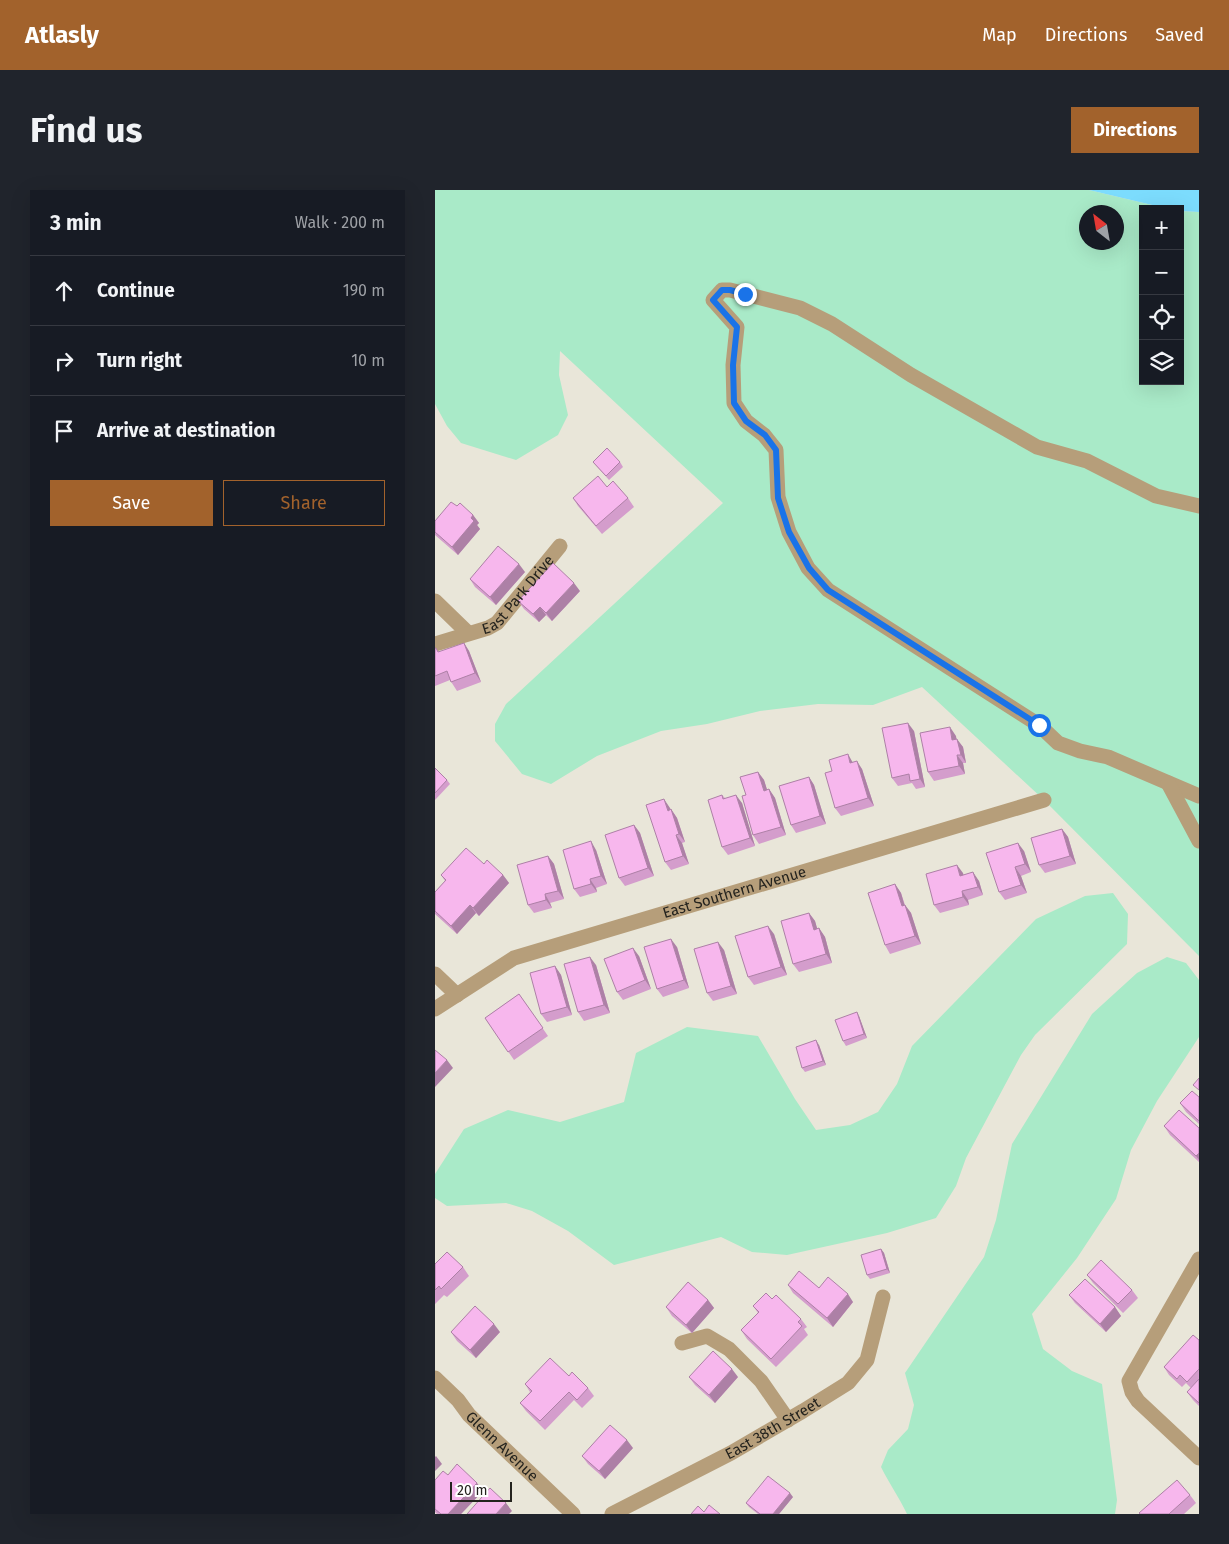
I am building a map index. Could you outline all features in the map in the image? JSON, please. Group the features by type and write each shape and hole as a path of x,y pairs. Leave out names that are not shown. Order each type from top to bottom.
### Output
{"street":[{"path":"1199,506 1157,496 1087,461 1037,447 911,375 832,324 800,308 730,290 722,290 713,300 737,327 733,365 734,403 746,421 765,435 776,450 778,498 789,532 809,568 828,590 1039,725 1058,743 1080,751 1108,757 1199,796"},
{"name":"East Park Drive","path":"435,644 488,628 497,623 560,546"},
{"path":"435,601 468,633"},
{"path":"1168,783 1199,841"},
{"name":"East Southern Avenue","path":"435,1009 514,958 1044,800"},
{"path":"435,974 457,995"},
{"path":"1199,1259 1129,1381 1132,1392 1138,1401 1199,1458"},
{"name":"East 38th Street","path":"612,1514 731,1453 848,1382 867,1360 883,1297"},
{"path":"682,1343 707,1336 729,1350 761,1381 787,1420"},
{"name":"Glenn Avenue","path":"435,1378 458,1400 469,1415 573,1514"}],"green space":[{"path":"435,190 1089,190 1152,205 1139,205 1139,385 1184,385 1184,211 1199,212 1199,956 1044,800 922,687 873,705 818,704 760,711 707,724 661,731 597,756 551,784 522,774 495,741 495,724 506,704 723,503 560,351 559,375 568,415 558,435 516,460 461,443 447,426 435,404"},
{"path":"1113,893 1128,914 1127,944 1035,1035 1021,1055 966,1158 956,1186 936,1218 887,1233 787,1255 752,1252 721,1237 614,1265 568,1231 532,1211 506,1203 447,1206 435,1198 435,1174 464,1129 508,1110 560,1122 624,1102 636,1053 687,1027 758,1036 795,1099 816,1130 850,1125 878,1112 897,1084 912,1046 1036,919 1085,896"},
{"path":"1167,957 1186,963 1199,980 1199,1037 1157,1101 1131,1150 1116,1199 1077,1258 1032,1314 1043,1349 1072,1371 1102,1384 1117,1500 1115,1514 907,1514 881,1467 888,1450 908,1429 914,1405 905,1373 984,1257 996,1220 1012,1144 1092,1014 1137,973"}],"water":[{"path":"1089,190 1199,190 1199,212 1184,211 1184,205 1152,205"}],"building":[{"path":"607,448 620,462 606,476 593,462"},
{"path":"598,476 607,487 613,481 628,498 596,526 573,498"},
{"path":"451,502 457,506 460,503 473,515 471,518 474,521 452,547 435,532 435,521"},
{"path":"498,546 519,564 490,597 470,579"},
{"path":"553,563 574,583 546,613 540,607 533,614 518,601"},
{"path":"464,643 475,673 451,682 447,671 435,676 435,648 438,652"},
{"path":"908,723 920,779 910,781 909,774 892,778 882,728"},
{"path":"950,727 952,740 957,739 961,755 957,755 959,766 928,772 920,733"},
{"path":"848,754 850,763 857,761 868,798 835,808 825,773 832,771 829,760"},
{"path":"435,768 447,780 435,793"},
{"path":"758,772 764,791 769,789 781,827 753,835 742,796 746,795 740,777"},
{"path":"809,777 820,816 791,825 779,786"},
{"path":"722,795 723,799 736,795 750,838 722,847 708,800"},
{"path":"664,799 668,811 671,809 679,834 676,835 683,856 665,862 646,805"},
{"path":"634,825 648,868 619,878 605,835"},
{"path":"1062,829 1070,856 1039,865 1031,838"},
{"path":"591,841 601,876 590,879 591,884 574,889 563,850"},
{"path":"1018,843 1025,864 1015,867 1021,885 999,892 986,853"},
{"path":"466,848 484,864 487,860 503,875 473,908 470,905 451,926 435,911 435,892 446,880 441,875"},
{"path":"548,856 558,891 545,894 546,900 528,905 517,865"},
{"path":"957,865 960,876 973,872 978,887 962,891 963,897 934,905 926,874"},
{"path":"895,884 902,906 905,905 915,936 885,945 868,893"},
{"path":"809,913 814,930 819,928 826,954 793,964 781,921"},
{"path":"768,926 781,967 748,977 735,936"},
{"path":"671,939 684,980 657,989 644,947"},
{"path":"718,942 731,986 707,993 694,949"},
{"path":"633,948 645,980 617,992 604,959"},
{"path":"590,957 604,1005 578,1012 564,964"},
{"path":"555,966 567,1007 541,1014 530,973"},
{"path":"519,994 543,1028 508,1052 485,1018"},
{"path":"857,1012 864,1034 843,1041 835,1020"},
{"path":"816,1040 823,1061 802,1068 796,1047"},
{"path":"435,1050 447,1060 435,1073"},
{"path":"1199,1078 1199,1090 1193,1085"},
{"path":"1192,1091 1199,1097 1199,1121 1180,1103"},
{"path":"1179,1110 1199,1128 1199,1153 1196,1156 1164,1126"},
{"path":"881,1249 887,1269 867,1275 861,1255"},
{"path":"447,1252 463,1267 441,1289 439,1286 435,1290 435,1264"},
{"path":"1101,1260 1132,1290 1118,1304 1087,1275"},
{"path":"799,1271 819,1288 828,1277 848,1294 827,1318 788,1285"},
{"path":"1085,1279 1115,1307 1100,1324 1069,1295"},
{"path":"688,1282 708,1300 686,1325 666,1307"},
{"path":"766,1293 772,1299 776,1295 801,1319 798,1322 802,1326 771,1359 741,1330 759,1312 753,1306"},
{"path":"475,1306 494,1324 470,1350 451,1332"},
{"path":"1193,1335 1199,1340 1199,1369 1187,1382 1180,1375 1177,1379 1164,1367"},
{"path":"713,1351 732,1369 709,1395 689,1377"},
{"path":"550,1358 569,1376 572,1372 588,1388 577,1400 569,1392 540,1421 520,1403 532,1391 525,1384"},
{"path":"1199,1379 1199,1403 1187,1392"},
{"path":"610,1425 627,1440 599,1471 582,1456"},
{"path":"457,1464 477,1483 448,1514 441,1514 435,1509 435,1480 443,1471 448,1475"},
{"path":"768,1476 790,1493 773,1514 760,1514 746,1503"},
{"path":"1177,1480 1190,1495 1169,1514 1139,1513"},
{"path":"490,1488 506,1503 496,1514 467,1514"},
{"path":"709,1505 720,1514 691,1514 698,1506 704,1512"}],"route":[{"path":"745,294 722,290 713,300 737,327 733,365 734,403 746,421 765,435 776,450 778,498 789,532 809,568 828,590 1039,725"}]}
